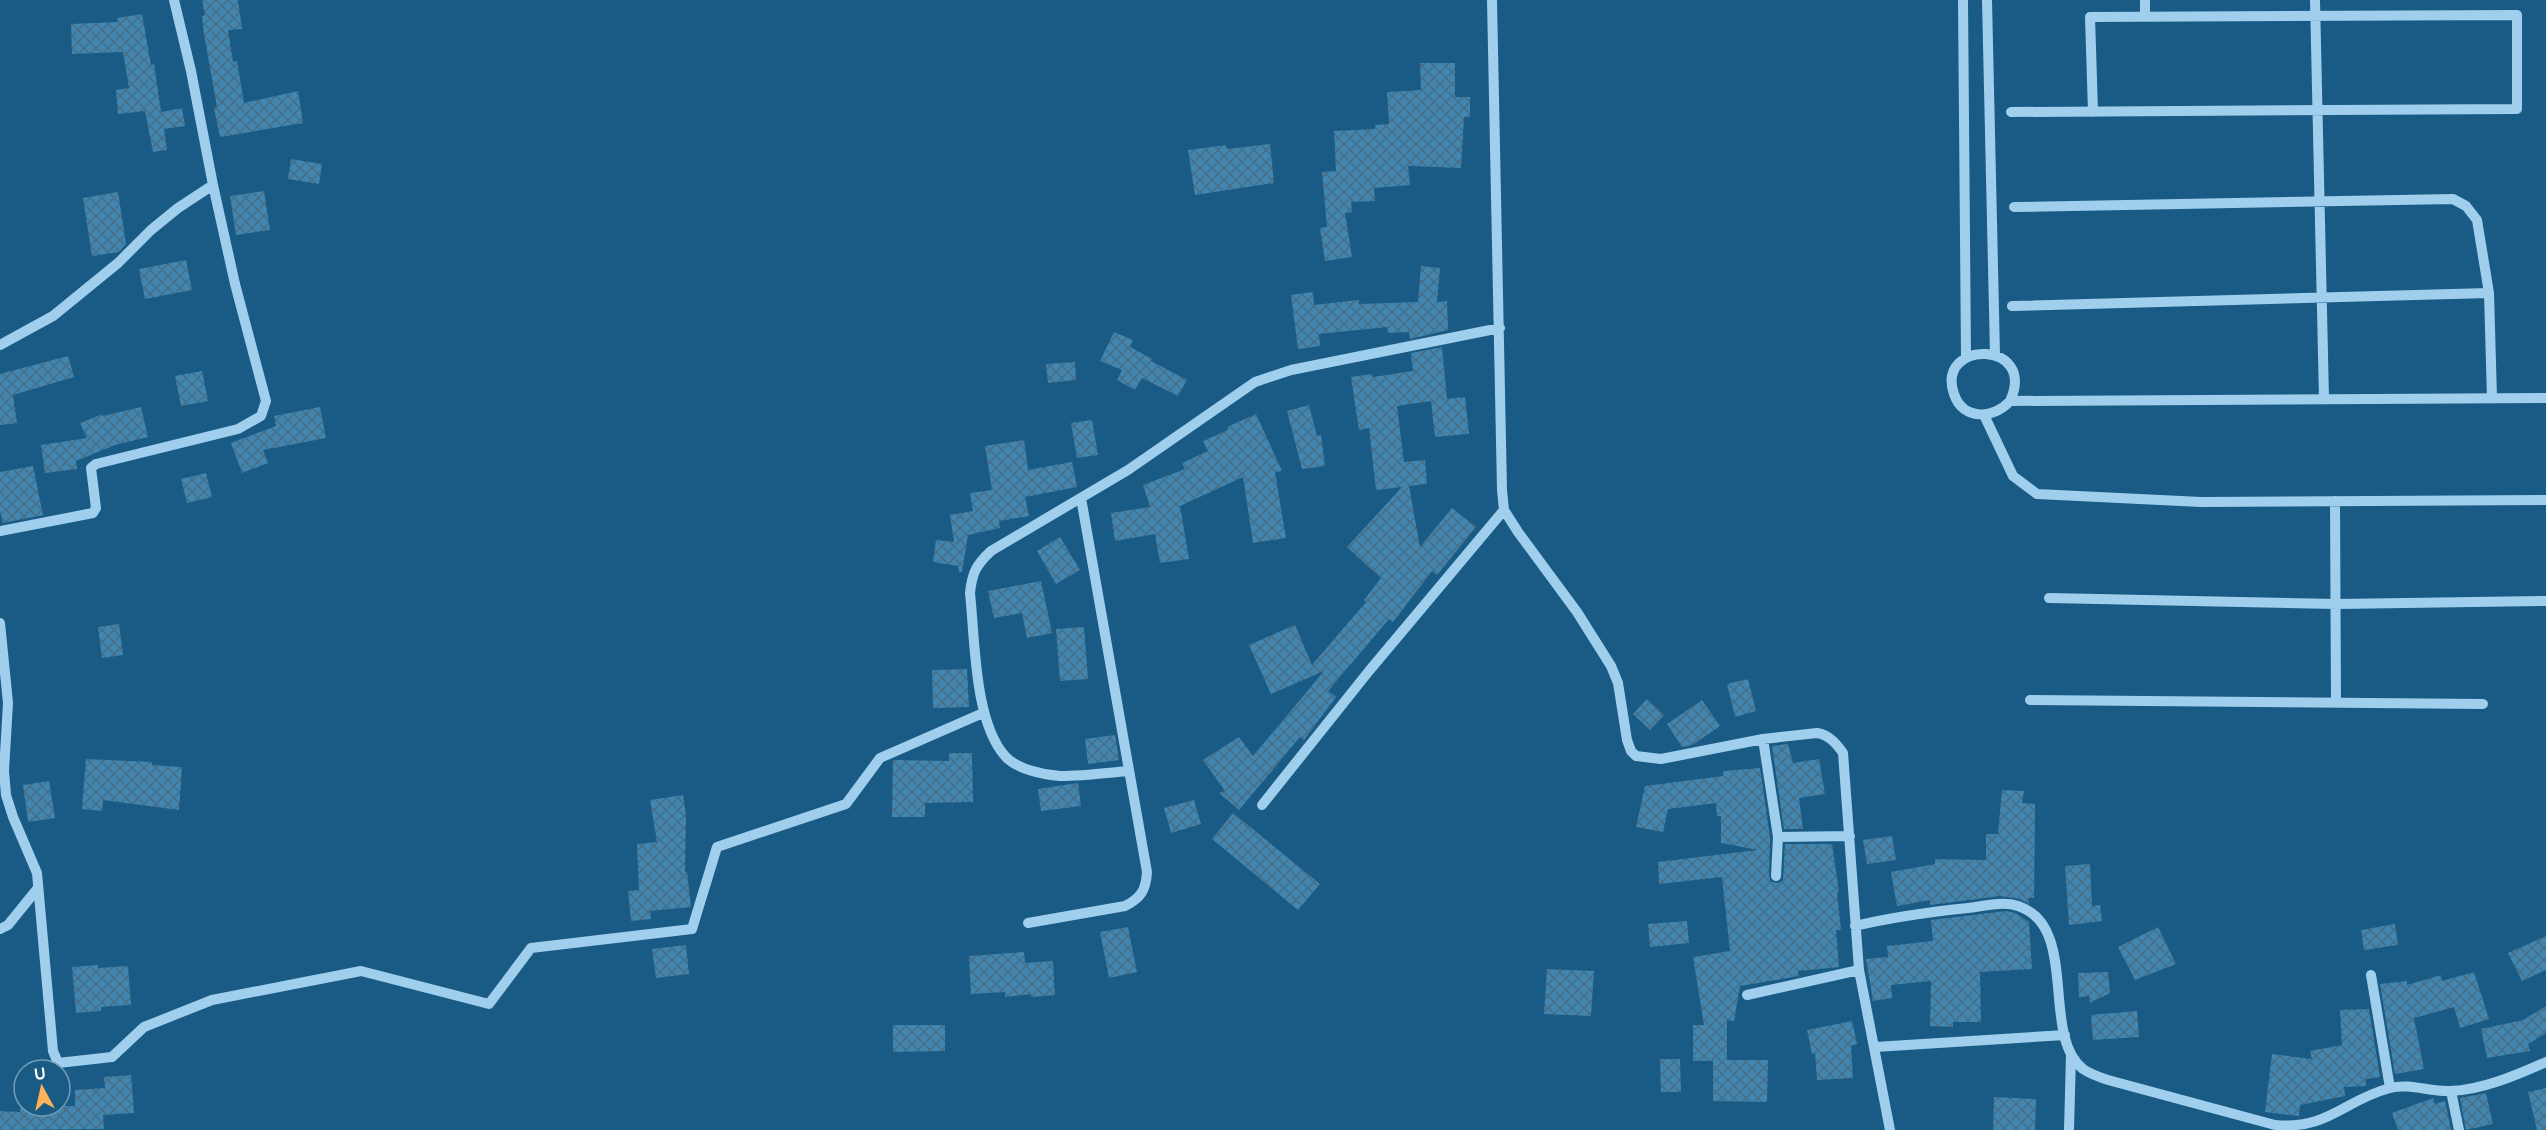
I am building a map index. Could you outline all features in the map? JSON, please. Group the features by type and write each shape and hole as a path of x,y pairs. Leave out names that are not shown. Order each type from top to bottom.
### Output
{"street":[{"path":"0,531 93,513 96,508 91,468 96,464 238,429 261,416 266,401 235,284 174,0"},
{"path":"1492,0 1504,510 1526,544 1577,612 1606,657 1618,683 1627,740 1631,751 1636,756 1661,759 1763,740 1816,733 1824,734 1843,753 1858,970 1890,1130"},
{"path":"1963,0 1966,358"},
{"path":"1987,0 1995,355"},
{"path":"2145,0 2145,17"},
{"path":"2315,0 2324,399"},
{"path":"2011,112 2093,112 2517,109 2517,15 2090,17 2093,112"},
{"path":"0,345 53,316 118,263 151,230 178,208 213,185"},
{"path":"2014,207 2453,199 2466,206 2477,220 2489,293 2492,398"},
{"path":"2012,306 2489,293"},
{"path":"1128,771 1059,776 1024,767 1006,758 994,740 983,713 970,593 972,574 979,562 991,551 1128,470 1255,382 1270,376 1353,356 1500,328"},
{"path":"2010,401 2015,383 2013,374 2003,359 1995,355 1975,354 1966,358 1954,374 1952,384 1954,393 1965,410 1984,415 1994,413 2010,401 2546,398"},
{"path":"1984,415 2013,476 2037,494 2201,502 2546,500"},
{"path":"1028,923 1125,906 1136,900 1143,892 1147,872 1081,498"},
{"path":"2335,501 2336,701"},
{"path":"1262,805 1369,671 1504,510"},
{"path":"2049,598 2337,604 2546,601"},
{"path":"0,625 8,703 3,758 6,795 37,873 53,1051 58,1063 112,1057 144,1027 212,1000 361,970 489,1004 531,948 692,929 717,847 846,804 880,758 983,713"},
{"path":"2030,700 2336,701 2483,705"},
{"path":"1763,740 1778,837 1776,876"},
{"path":"1778,837 1850,836"},
{"path":"0,929 8,925 38,888"},
{"path":"1855,926 1921,913 2005,903 2031,911 2048,931 2065,1035 2071,1055 2069,1130"},
{"path":"1747,995 1858,970"},
{"path":"2371,975 2390,1088"},
{"path":"1875,1047 2065,1035"},
{"path":"2071,1055 2081,1067 2093,1075 2275,1125 2291,1126 2318,1122 2362,1099 2390,1088 2401,1086 2451,1091 2488,1084 2546,1062"},
{"path":"2451,1091 2459,1130"}],"building":[{"path":"202,0 238,0 242,29 228,30 233,62 237,61 244,103 298,91 303,123 220,137 204,34 202,16 205,15"},
{"path":"142,14 151,65 154,64 161,112 182,108 185,126 164,129 167,150 153,152 145,111 118,114 116,90 129,88 123,52 72,54 71,24 118,22 117,18"},
{"path":"1420,63 1455,63 1455,97 1470,97 1470,117 1464,117 1461,168 1408,166 1410,185 1374,188 1375,201 1351,202 1352,212 1345,213 1352,257 1325,261 1320,228 1327,227 1322,172 1336,171 1334,131 1375,129 1375,125 1389,124 1387,92 1421,90"},
{"path":"1270,144 1274,183 1195,195 1188,150 1226,145 1227,149"},
{"path":"291,159 322,164 319,184 288,179"},
{"path":"264,191 270,230 236,235 230,196"},
{"path":"118,192 126,244 119,252 92,256 83,198"},
{"path":"186,260 192,290 145,299 139,269"},
{"path":"1421,266 1440,268 1437,302 1447,301 1448,330 1410,339 1409,332 1388,333 1387,327 1319,334 1320,346 1298,349 1291,295 1313,292 1314,305 1359,300 1359,304 1418,302"},
{"path":"1114,332 1133,340 1130,347 1152,359 1151,361 1187,380 1178,396 1142,378 1135,390 1117,380 1122,370 1100,361"},
{"path":"1442,347 1447,399 1465,397 1469,434 1435,437 1431,401 1397,406 1404,462 1425,460 1427,484 1409,486 1420,547 1452,508 1476,527 1437,575 1432,571 1393,622 1389,619 1328,691 1336,697 1304,740 1300,737 1239,810 1219,793 1225,791 1203,760 1239,737 1253,756 1324,671 1271,694 1249,645 1295,625 1312,665 1366,602 1364,600 1381,578 1347,547 1402,487 1376,490 1369,428 1359,430 1351,377 1372,374 1373,377 1413,371 1411,353"},
{"path":"68,356 74,377 13,395 17,423 0,425 0,374"},
{"path":"1075,362 1076,380 1048,383 1046,364"},
{"path":"202,371 208,401 181,406 175,376"},
{"path":"1309,405 1317,436 1321,435 1325,466 1302,469 1287,411"},
{"path":"141,407 148,437 115,445 76,461 77,469 45,473 41,445 87,438 80,423 103,414 103,416"},
{"path":"320,407 326,438 263,450 268,463 242,473 231,443 276,426 274,416"},
{"path":"1256,414 1282,471 1275,472 1286,538 1253,543 1243,477 1180,506 1189,559 1160,563 1155,534 1115,541 1111,513 1150,507 1143,485 1185,469 1182,463 1208,451 1203,441"},
{"path":"1092,420 1098,455 1077,458 1071,423"},
{"path":"1024,440 1028,470 1072,462 1077,487 1025,497 1029,516 999,521 1000,528 968,535 962,572 959,572 958,566 933,562 936,540 954,542 950,515 973,511 970,493 992,490 985,446"},
{"path":"33,466 43,515 3,523 0,511 0,472"},
{"path":"206,473 212,497 187,503 181,479"},
{"path":"1060,537 1080,570 1056,584 1037,551"},
{"path":"1041,581 1052,633 1027,638 1022,613 994,618 988,591"},
{"path":"119,624 123,655 102,658 98,627"},
{"path":"1084,627 1088,679 1060,681 1056,629"},
{"path":"967,669 969,707 933,708 932,670"},
{"path":"1748,679 1756,711 1735,717 1727,684"},
{"path":"1647,699 1664,715 1650,730 1633,714"},
{"path":"1702,700 1720,726 1692,745 1682,747 1667,724"},
{"path":"1115,735 1119,760 1088,764 1085,739"},
{"path":"1788,744 1793,763 1819,759 1825,794 1799,798 1803,829 1784,829 1772,746"},
{"path":"949,753 972,753 973,802 925,803 925,817 892,817 893,760 949,761"},
{"path":"86,759 152,762 152,765 182,767 179,810 103,800 102,811 82,809"},
{"path":"1760,768 1770,837 1769,876 1771,882 1779,883 1783,880 1785,844 1832,844 1839,892 1837,892 1841,930 1836,930 1839,967 1798,971 1799,976 1740,986 1734,1021 1727,1020 1727,1060 1768,1060 1767,1102 1713,1101 1713,1061 1693,1061 1693,1025 1704,1025 1693,957 1730,951 1722,877 1659,884 1658,862 1758,850 1721,843 1721,816 1717,816 1716,803 1668,809 1663,832 1636,827 1645,786 1723,776 1723,771"},
{"path":"49,781 55,818 28,822 23,785"},
{"path":"1078,783 1081,806 1041,811 1038,789"},
{"path":"2002,790 2024,791 2022,803 2035,804 2034,898 2028,898 2029,904 2020,899 2000,896 1930,905 1930,900 1897,906 1891,872 1935,864 1935,859 1986,860 1986,834 1998,834"},
{"path":"683,795 686,815 685,872 687,872 691,907 650,911 651,919 631,921 628,891 639,890 637,844 657,842 650,800"},
{"path":"1194,800 1201,824 1171,833 1164,808"},
{"path":"1233,813 1320,884 1298,910 1212,839"},
{"path":"1892,836 1896,860 1867,864 1863,840"},
{"path":"2090,864 2092,906 2100,905 2102,921 2069,925 2065,866"},
{"path":"2006,911 2015,913 2029,922 2032,969 1980,972 1981,1022 1953,1022 1953,1027 1930,1026 1931,981 1891,985 1892,998 1873,1001 1866,959 1888,957 1887,946 1933,941 1931,920"},
{"path":"1687,921 1689,943 1650,947 1648,924"},
{"path":"2395,924 2398,945 2364,950 2361,930"},
{"path":"1128,927 1137,972 1109,978 1100,932"},
{"path":"2158,927 2176,964 2135,980 2118,947"},
{"path":"2546,936 2546,970 2522,981 2508,953"},
{"path":"686,945 689,974 656,978 652,949"},
{"path":"1024,952 1025,963 1053,961 1055,995 1031,997 1031,994 1005,997 1005,992 971,994 969,956"},
{"path":"98,965 98,968 128,966 131,1005 101,1007 101,1011 76,1013 72,967"},
{"path":"1547,969 1594,971 1591,1016 1544,1014"},
{"path":"2108,972 2110,993 2090,1003 2089,996 2079,997 2078,973"},
{"path":"2474,972 2489,1019 2460,1028 2454,1007 2414,1018 2424,1069 2395,1074 2380,984 2407,981 2407,985 2441,975 2442,981"},
{"path":"2546,1006 2546,1033 2528,1044 2530,1051 2487,1058 2481,1029 2523,1020"},
{"path":"2369,1009 2380,1077 2366,1079 2366,1086 2344,1087 2345,1096 2300,1105 2299,1116 2265,1112 2272,1054 2312,1059 2310,1051 2342,1045 2340,1010"},
{"path":"2137,1011 2139,1037 2093,1040 2091,1015"},
{"path":"1852,1021 1857,1044 1851,1046 1853,1078 1817,1080 1815,1053 1812,1054 1807,1030"},
{"path":"893,1025 945,1025 945,1051 893,1052"},
{"path":"1660,1059 1680,1059 1681,1092 1661,1092"},
{"path":"131,1075 134,1113 103,1115 104,1129 0,1130 0,1111 12,1112 12,1118 72,1118 75,1090 105,1088 104,1077"},
{"path":"2546,1088 2546,1130 2537,1130 2528,1092"},
{"path":"2486,1093 2493,1124 2466,1130 2460,1098"},
{"path":"1994,1097 2036,1099 2035,1130 1993,1130"},
{"path":"2433,1098 2435,1104 2445,1101 2451,1130 2398,1130 2392,1113"}]}
